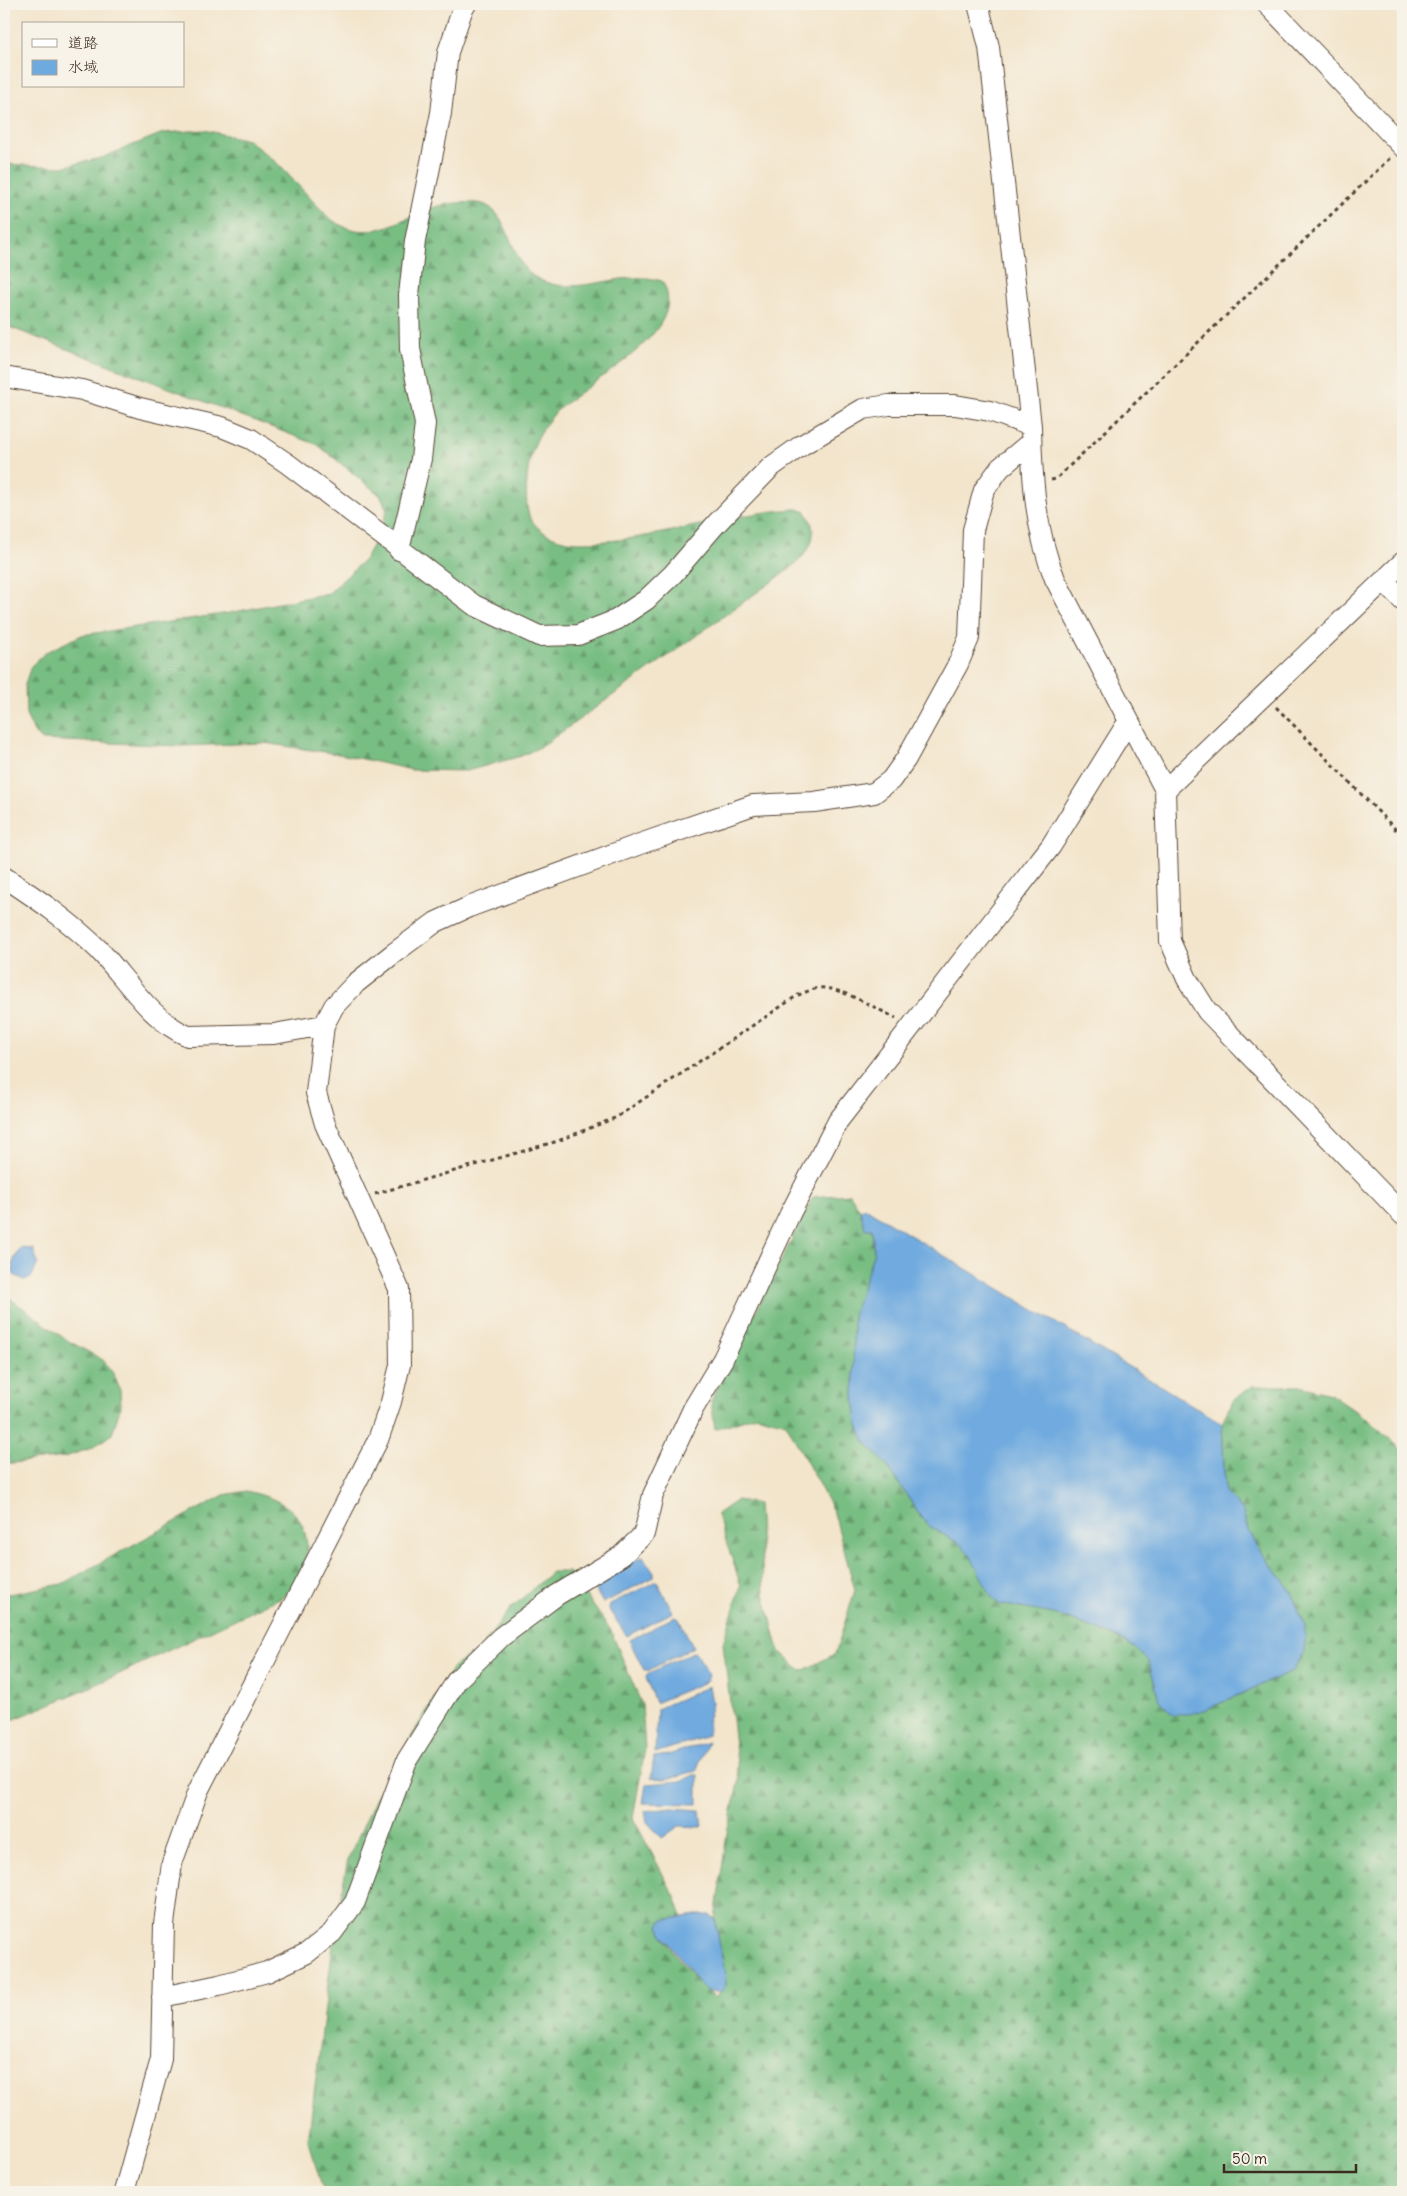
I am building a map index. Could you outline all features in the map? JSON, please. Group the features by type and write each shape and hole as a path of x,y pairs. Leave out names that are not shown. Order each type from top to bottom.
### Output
{"street":[{"path":"399,550 421,459 424,424 410,349 408,295 415,240 440,113 448,52 466,4"},
{"path":"978,4 989,47 1031,434 1032,482 1044,552 1055,579 1165,790 1170,941 1187,979 1207,1011 1403,1215"},
{"path":"1267,4 1403,146"},
{"path":"4,377 82,390 140,408 222,427 251,440 288,464 474,605 539,636 578,636 616,620 646,600 673,574 716,524 771,467 802,445 863,409 889,405 954,405 990,411 1031,434"},
{"path":"124,2192 161,2060 164,1924 172,1863 198,1791 378,1440 400,1365 399,1289 360,1198 325,1124 316,1093 324,1025 334,1006 356,983 436,922 469,907 753,805 814,802 874,792 891,780 916,742 958,664 969,638 973,530 984,490 1000,468 1031,434"},
{"path":"1165,790 1403,562"},
{"path":"1384,581 1403,601"},
{"path":"162,1997 219,1985 267,1972 307,1953 332,1932 355,1902 407,1760 457,1680 501,1637 557,1594 621,1556 644,1534 653,1495 693,1409 723,1359 790,1214 838,1121 1051,846 1128,722"},
{"path":"4,877 58,913 98,950 161,1019 175,1030 188,1036 274,1034 324,1025"}],"path":[{"path":"1032,482 1056,479 1403,146"},
{"path":"1264,694 1403,837"},
{"path":"360,1198 558,1141 617,1117 798,995 814,988 824,987 837,991 912,1026"}],"green space":[{"path":"204,130 248,140 277,163 329,218 343,226 369,231 393,224 437,206 454,203 477,203 488,207 497,214 504,224 520,261 528,272 538,279 568,286 631,278 662,281 668,300 663,319 650,337 631,355 555,413 538,437 529,463 526,489 528,512 531,519 542,531 556,538 572,542 608,541 662,533 743,516 797,509 806,512 813,528 813,536 808,549 791,568 542,746 521,756 467,771 412,770 345,755 264,743 180,746 43,740 35,734 26,715 25,684 31,666 46,652 82,635 229,613 329,593 364,560 381,530 387,510 381,496 318,445 4,325 4,164 62,167 101,158 163,133"},
{"path":"850,1194 860,1210 865,1228 872,1229 874,1252 853,1317 854,1397 857,1422 864,1440 889,1468 922,1519 929,1526 960,1544 1030,1608 1054,1614 1108,1633 1135,1648 1149,1662 1159,1700 1205,1710 1292,1671 1301,1658 1305,1627 1292,1592 1258,1548 1246,1524 1243,1511 1225,1493 1222,1423 1234,1399 1253,1386 1300,1386 1330,1394 1370,1421 1403,1451 1403,2192 324,2192 308,2142 336,1921 348,1859 380,1789 453,1667 481,1648 510,1609 552,1572 569,1572 610,1629 642,1705 645,1749 633,1818 676,1899 682,1917 662,1920 659,1926 663,1936 683,1965 715,1998 726,1985 715,1919 727,1833 739,1779 723,1643 741,1586 717,1514 737,1500 758,1504 764,1593 779,1651 802,1671 835,1654 855,1590 834,1513 786,1423 757,1415 715,1429 711,1401 813,1197"},
{"path":"4,1294 65,1339 103,1360 113,1373 120,1390 121,1406 112,1434 92,1448 65,1457 4,1464"},
{"path":"246,1491 276,1500 284,1505 292,1511 303,1527 307,1554 303,1569 286,1595 100,1683 15,1719 4,1720 4,1593 9,1594 62,1584 224,1495"}],"water":[{"path":"865,1208 1222,1423 1225,1493 1243,1511 1246,1524 1258,1548 1292,1592 1305,1627 1305,1650 1292,1671 1205,1710 1190,1714 1172,1714 1159,1700 1149,1662 1135,1648 1108,1633 1054,1614 999,1604 991,1596 969,1553 960,1544 929,1526 922,1519 889,1468 864,1440 857,1422 854,1397 853,1316 874,1252 872,1229 865,1229 860,1210"},
{"path":"20,1248 33,1249 38,1263 31,1278 24,1280 14,1275 12,1264"},
{"path":"643,1557 654,1573 654,1577 603,1603 591,1582"},
{"path":"657,1581 673,1612 627,1636 609,1610 610,1604"},
{"path":"674,1617 679,1619 693,1647 649,1670 644,1670 630,1640"},
{"path":"693,1652 697,1654 709,1675 707,1681 655,1703 646,1678 647,1674"},
{"path":"709,1686 712,1703 708,1720 708,1736 655,1753 657,1709"},
{"path":"708,1742 696,1771 666,1779 651,1778 654,1757 668,1755"},
{"path":"698,1775 698,1804 643,1803 646,1784 681,1781"},
{"path":"672,1808 700,1810 702,1827 679,1826 662,1838 647,1822 645,1811"},
{"path":"710,1915 715,1919 726,1979 726,1985 721,1992 708,1992 702,1987 663,1935 659,1926 662,1920"}]}
